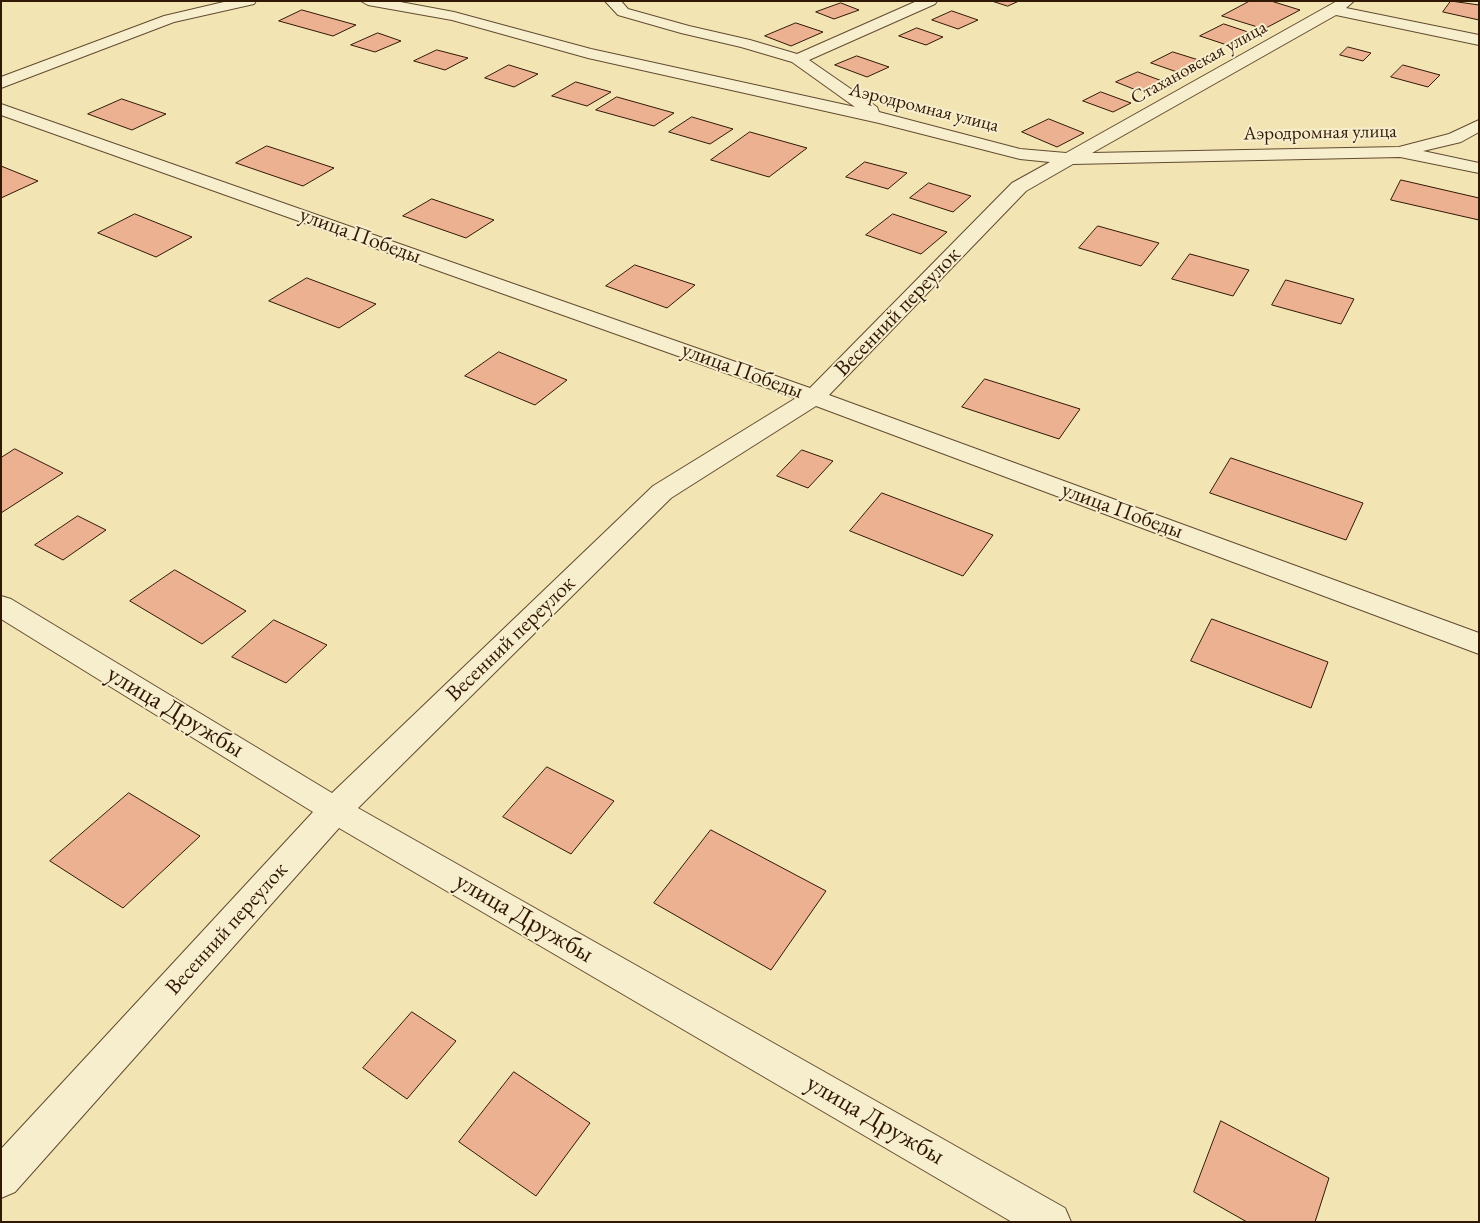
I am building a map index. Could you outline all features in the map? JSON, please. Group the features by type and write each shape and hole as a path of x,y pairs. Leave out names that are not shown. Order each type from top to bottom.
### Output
{"street":[{"path":"1,83 169,19 249,1"},
{"name":"Аэродромная улица","path":"368,1 454,16 588,53 881,118 1020,154 1069,159 1400,152 1479,168"},
{"path":"612,1 623,12 686,30 745,43 798,59 881,118"},
{"path":"798,59 930,1"},
{"path":"1340,6 1479,40"},
{"name":"Стахановская улица","path":"1069,159 1340,6"},
{"name":"улица Победы","path":"1,109 814,397 1479,644"},
{"path":"1400,152 1455,138 1479,125"},
{"path":"1479,135 1472,155 1479,158"},
{"name":"Весенний переулок","path":"1,1178 336,810 662,492 814,397 1019,187 1069,159"},
{"name":"улица Дружбы","path":"1,606 336,810 1052,1222"}],"building":[{"path":"992,1 1019,1 1008,6"},
{"path":"1250,1 1271,1 1300,10 1264,29 1222,16"},
{"path":"1451,1 1479,5 1479,20 1443,12"},
{"path":"841,3 859,10 834,19 816,12"},
{"path":"302,10 356,25 333,36 279,21"},
{"path":"952,11 978,20 958,29 932,20"},
{"path":"796,23 823,32 791,46 765,36"},
{"path":"1224,24 1254,34 1230,46 1200,36"},
{"path":"917,28 943,37 926,45 899,36"},
{"path":"378,33 401,41 375,52 351,45"},
{"path":"1348,47 1371,53 1363,61 1340,55"},
{"path":"437,50 468,58 445,70 414,61"},
{"path":"1173,52 1205,62 1183,74 1151,63"},
{"path":"857,56 889,67 867,77 835,65"},
{"path":"509,65 538,74 514,87 485,78"},
{"path":"1403,65 1440,75 1428,87 1391,77"},
{"path":"1138,72 1173,85 1151,96 1116,82"},
{"path":"576,82 611,92 587,106 552,96"},
{"path":"1101,92 1131,103 1113,112 1083,101"},
{"path":"617,97 674,113 654,126 596,110"},
{"path":"122,99 166,114 132,130 88,114"},
{"path":"692,117 733,129 710,144 669,132"},
{"path":"1049,119 1084,133 1057,147 1022,132"},
{"path":"750,132 807,148 769,177 711,160"},
{"path":"267,146 334,168 303,186 236,163"},
{"path":"865,162 907,173 888,189 846,177"},
{"path":"1,166 38,181 1,198"},
{"path":"1401,180 1479,198 1479,220 1391,200"},
{"path":"929,183 971,196 953,212 910,198"},
{"path":"432,199 494,220 466,238 403,216"},
{"path":"135,214 192,237 156,257 98,233"},
{"path":"893,214 947,232 921,254 866,235"},
{"path":"1098,226 1159,243 1141,266 1079,248"},
{"path":"1190,254 1249,270 1233,296 1172,279"},
{"path":"635,265 695,285 667,308 606,286"},
{"path":"307,278 376,304 339,328 269,301"},
{"path":"1286,280 1354,299 1341,324 1272,305"},
{"path":"499,352 567,380 535,405 465,376"},
{"path":"985,379 1080,409 1059,439 962,407"},
{"path":"15,449 63,473 1,513 1,458"},
{"path":"802,450 833,461 808,488 777,476"},
{"path":"1231,458 1363,503 1346,540 1210,493"},
{"path":"882,493 993,535 963,576 850,531"},
{"path":"78,516 106,530 63,560 35,545"},
{"path":"175,570 246,611 202,644 130,601"},
{"path":"1212,619 1328,662 1311,708 1191,661"},
{"path":"274,620 327,645 286,683 232,657"},
{"path":"547,767 614,801 571,854 503,817"},
{"path":"129,793 200,836 123,908 50,861"},
{"path":"711,830 826,891 771,970 654,903"},
{"path":"412,1012 456,1041 407,1099 363,1068"},
{"path":"514,1072 590,1123 536,1196 459,1142"},
{"path":"1221,1121 1329,1178 1315,1222 1247,1222 1194,1192"}]}
